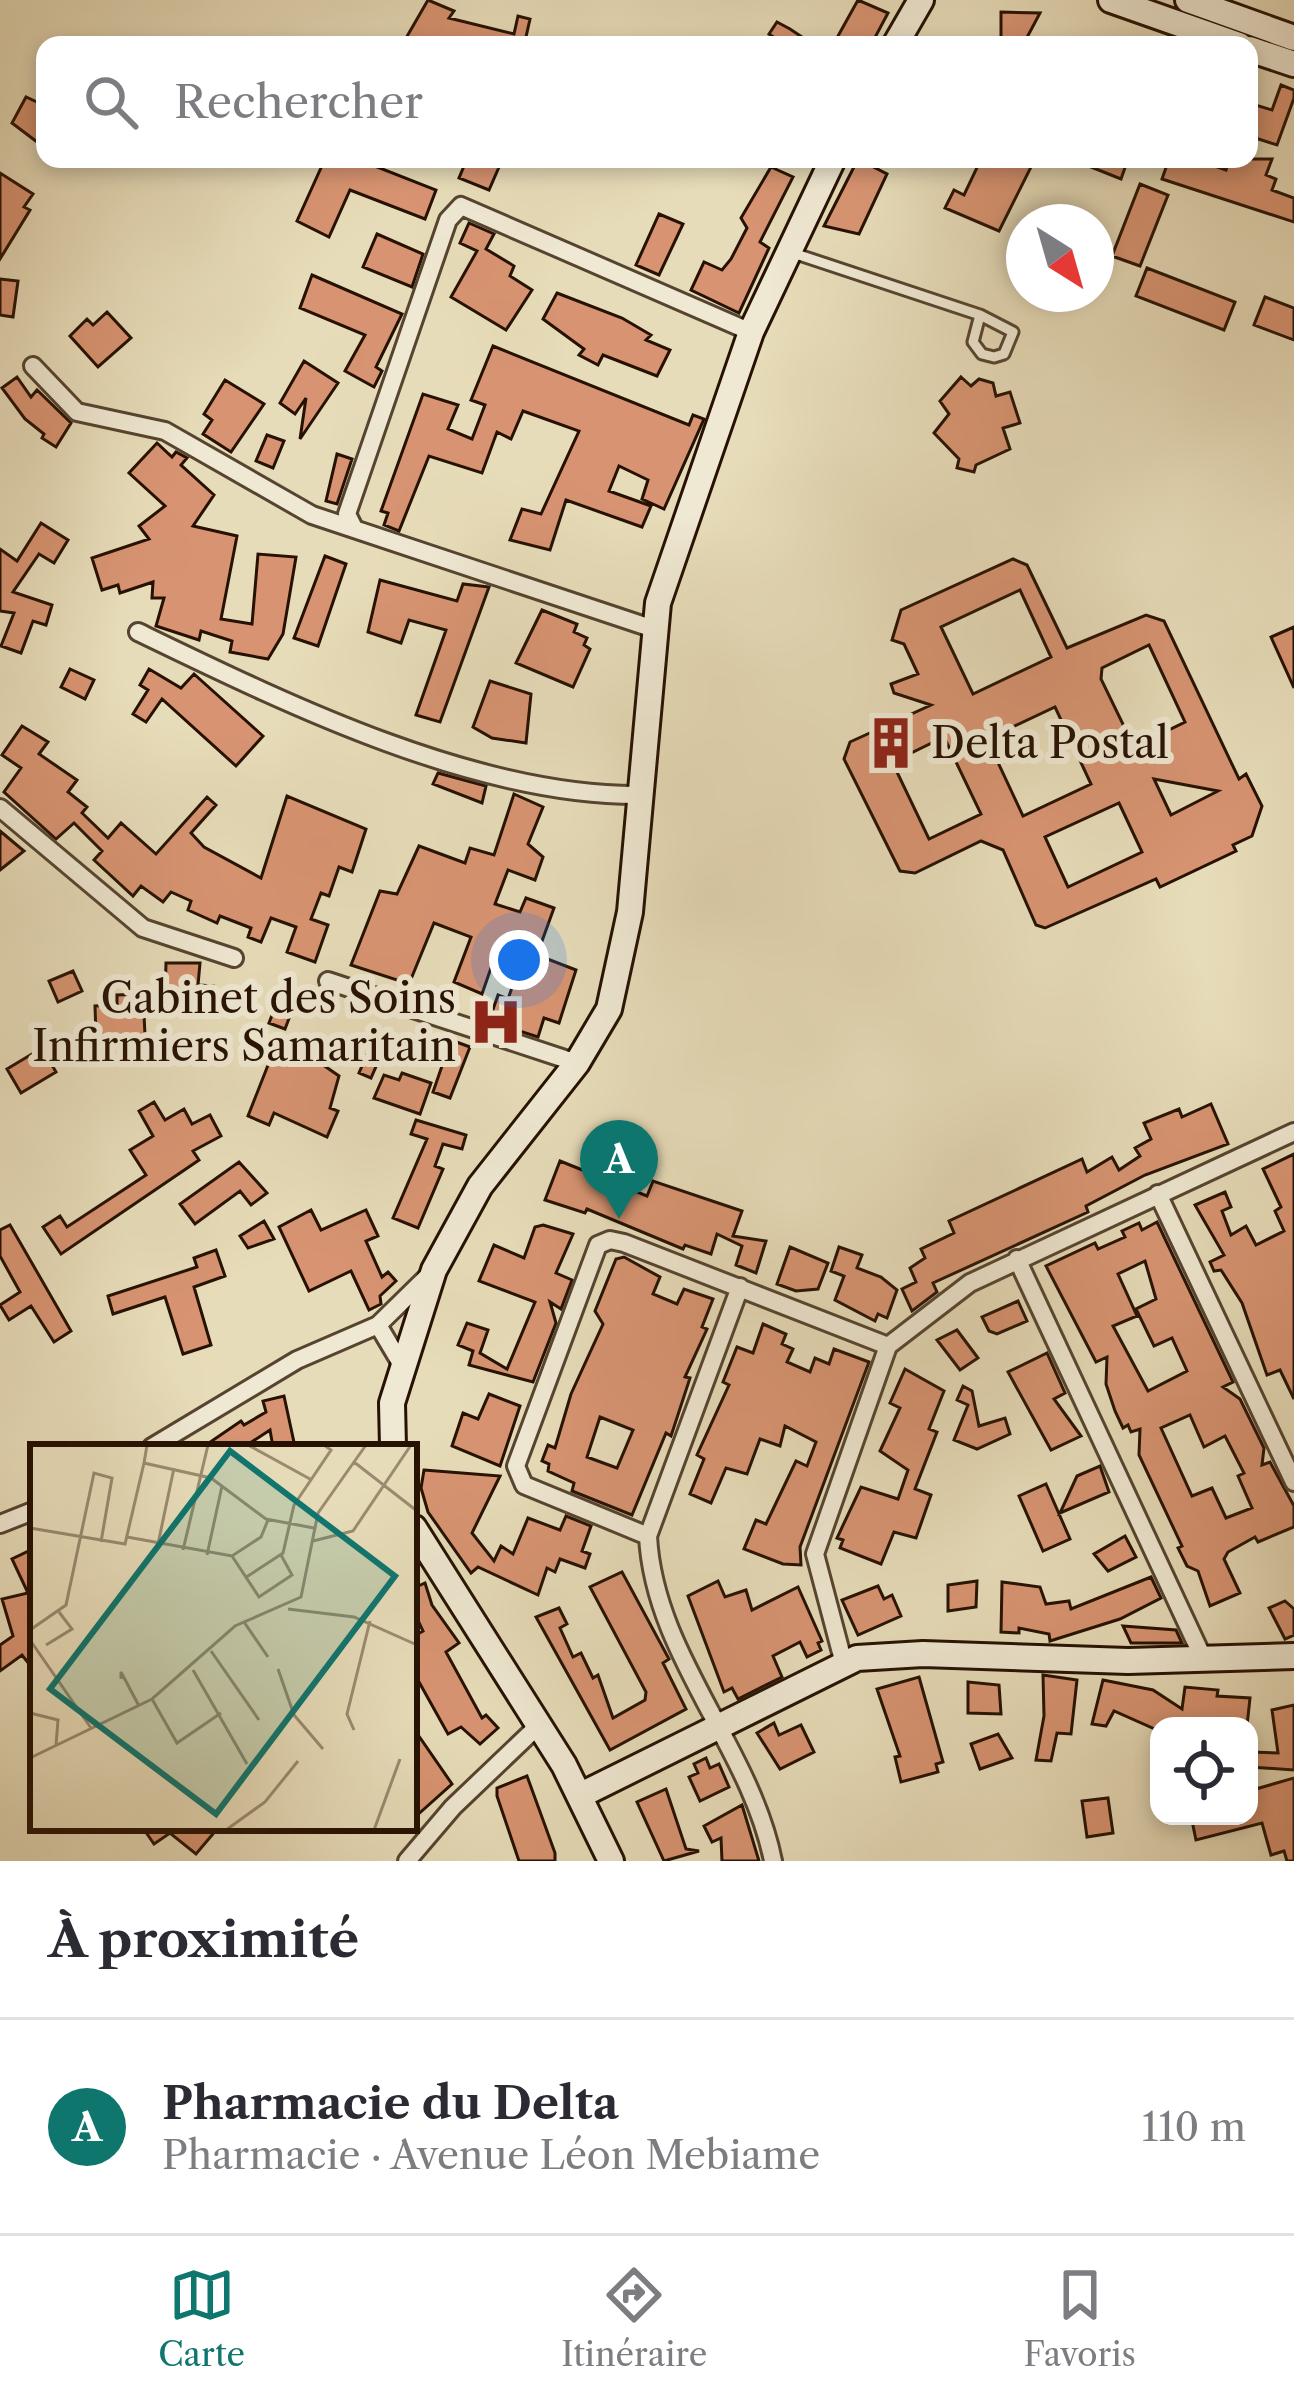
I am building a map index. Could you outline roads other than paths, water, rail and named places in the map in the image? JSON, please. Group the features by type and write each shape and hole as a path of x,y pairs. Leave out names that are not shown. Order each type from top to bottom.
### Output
{"street":[{"path":"901,36 921,0"},
{"path":"1111,0 1213,36"},
{"path":"1188,0 1294,38"},
{"path":"1258,52 1294,64"},
{"path":"393,1444 392,1403 434,1270 480,1186 577,1063 609,1009 619,976 654,628 671,556 751,332 829,168"},
{"path":"353,526 347,514 391,376 448,220 461,206 467,204 751,332"},
{"path":"33,366 77,412 165,431 280,500 654,628"},
{"path":"138,632 284,702 405,746 556,793 639,795"},
{"path":"0,808 143,928 234,958"},
{"path":"328,981 577,1063"},
{"path":"844,1664 815,1554 888,1346 970,1283 1294,1132"},
{"path":"1158,1194 1294,1481"},
{"path":"648,1536 524,1486 518,1478 516,1466 595,1251 610,1240 624,1243 888,1346"},
{"path":"1017,1259 1204,1660"},
{"path":"157,1444 297,1360 378,1325 434,1270"},
{"path":"740,1287 648,1536 658,1601 716,1727 750,1787 773,1861"},
{"path":"378,1325 403,1367"},
{"path":"0,1524 30,1512"},
{"path":"417,1533 540,1724 581,1795 611,1861"},
{"path":"581,1795 844,1664 922,1654 1204,1660 1294,1656"},
{"path":"407,1861 453,1807 540,1724"}],"lane":[{"path":"788,251 980,314 1013,332 1004,354 994,357 978,350 974,342 980,314"}],"place":[{"name":"Delta Postal","path":"891,743"},
{"name":"Cabinet des Soins Infirmiers Samaritain","path":"496,1022"},
{"name":"Pharmacie du Delta","path":"619,1219"}]}
